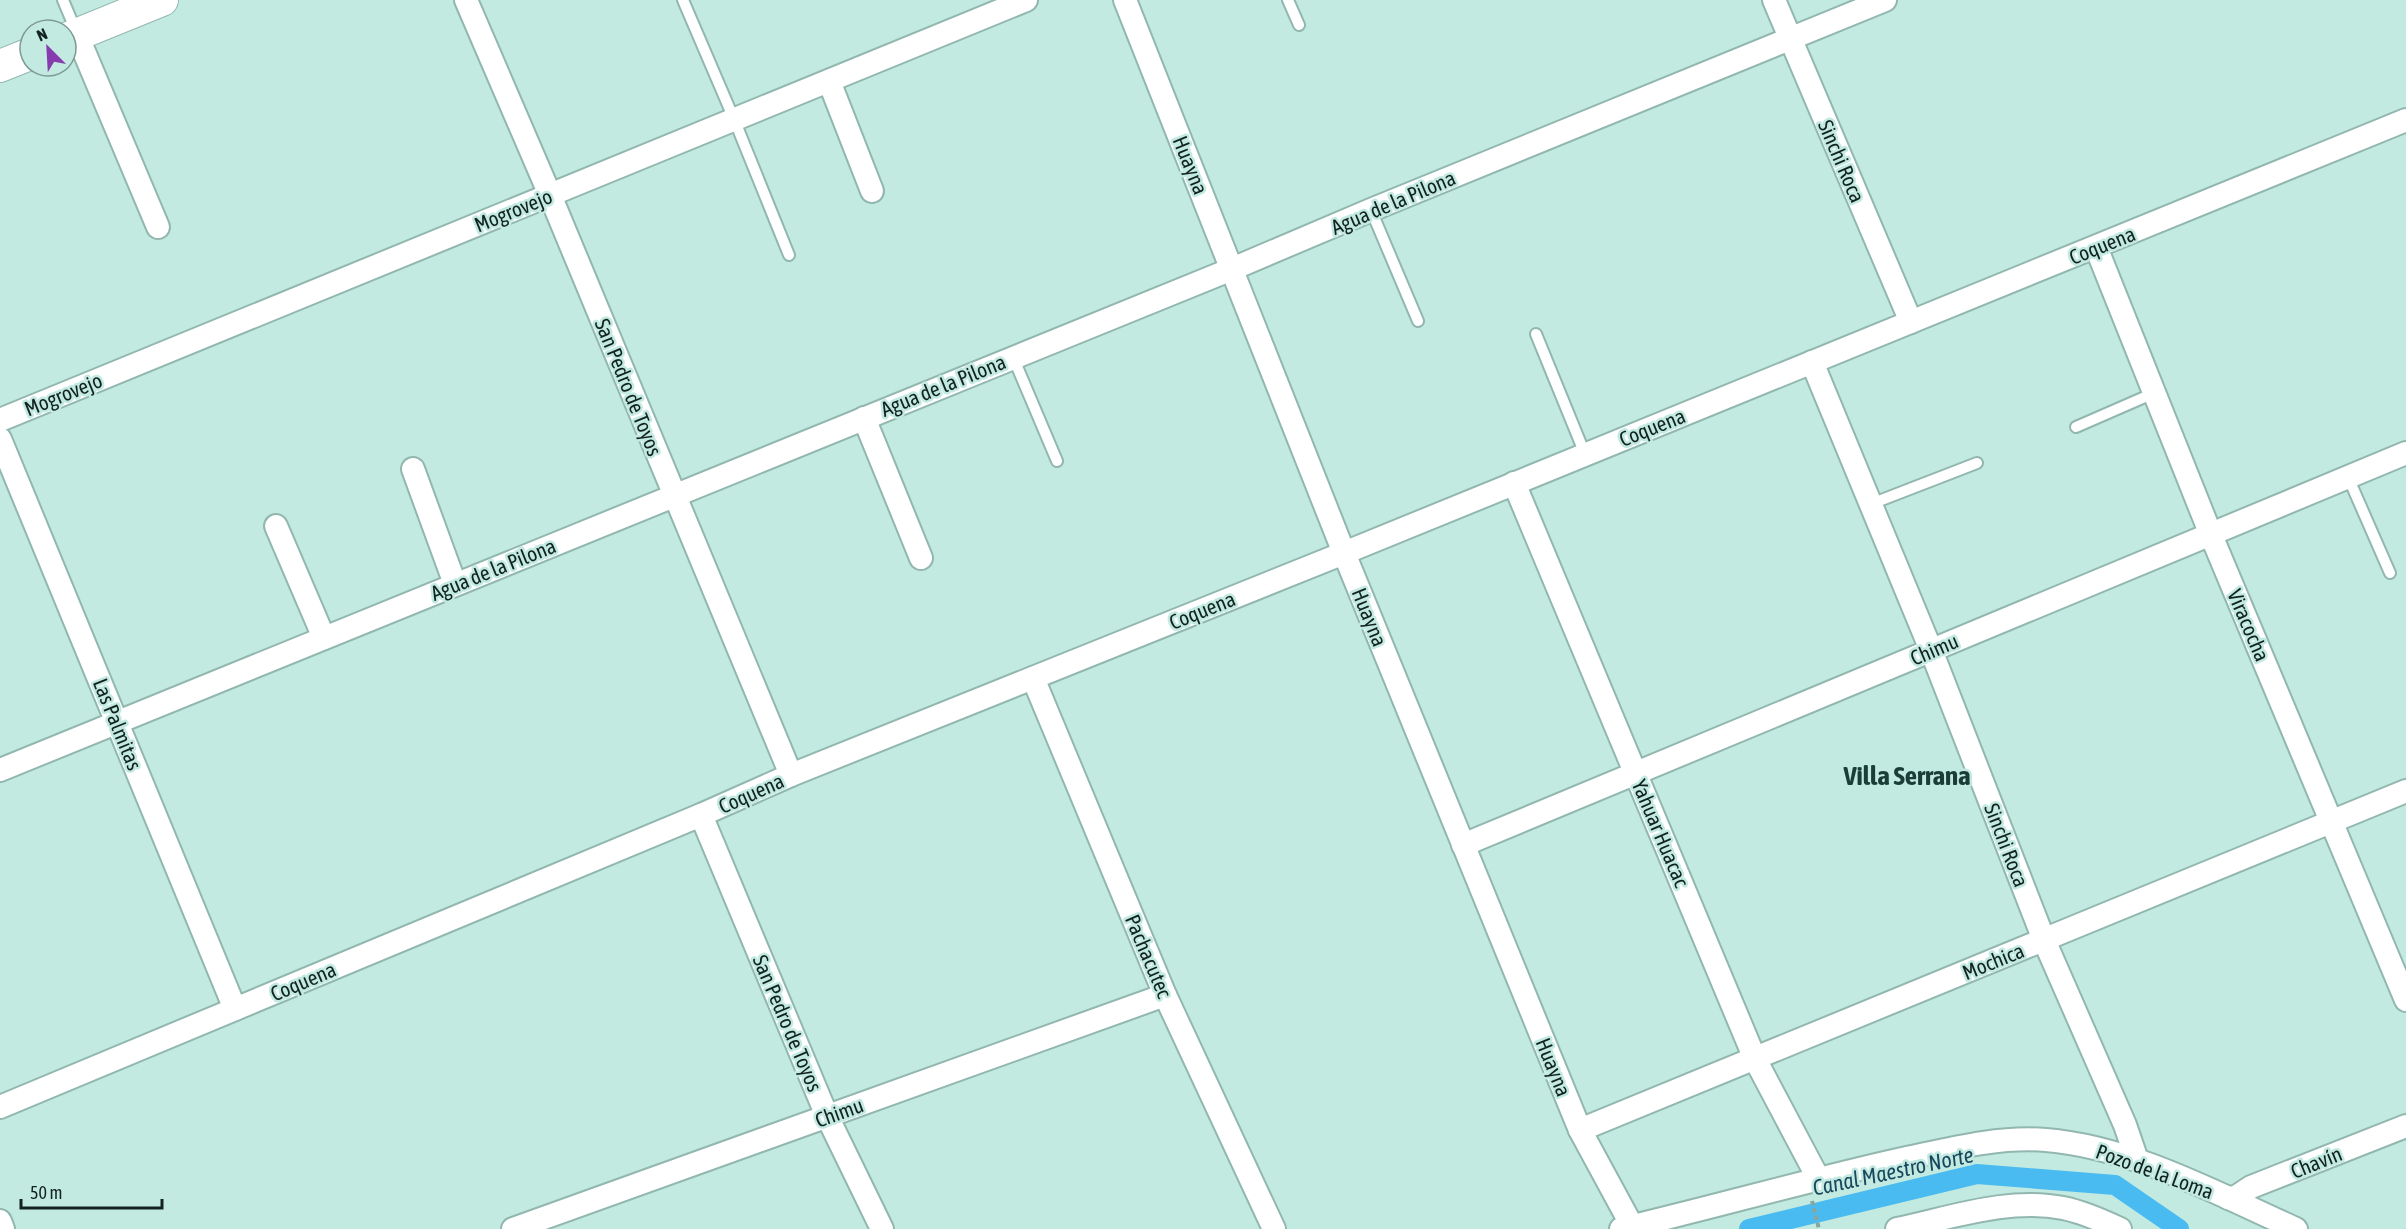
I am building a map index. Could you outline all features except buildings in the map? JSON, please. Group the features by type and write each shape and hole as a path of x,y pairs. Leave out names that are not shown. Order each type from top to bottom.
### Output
{"main road":[{"path":"78,35 162,0"},
{"path":"0,66 18,59"}],"street":[{"name":"San Pedro de Toyos","path":"466,0 550,195 791,775"},
{"name":"Mogrovejo","path":"0,420 1026,0"},
{"name":"Huayna","path":"1125,0 1344,553 1463,845 1580,1130 1627,1228"},
{"name":"Sinchi Roca","path":"1774,0 1911,322"},
{"name":"Agua de la Pilona","path":"0,770 1232,269 1885,0"},
{"path":"78,50 158,227"},
{"path":"829,81 872,191"},
{"name":"Coquena","path":"0,1107 701,815 791,775 1344,553 2406,120"},
{"name":"Viracocha","path":"2096,247 2211,535 2406,1000"},
{"name":"Sinchi Roca","path":"1812,362 1931,650 2044,940 2125,1125 2137,1160"},
{"path":"864,417 921,558"},
{"name":"Las Palmitas","path":"0,439 235,1009"},
{"name":"Chimu","path":"1463,845 2406,453"},
{"path":"413,469 455,585"},
{"name":"Yahuar Huacac","path":"1514,483 1755,1059 1814,1185"},
{"path":"276,526 324,638"},
{"name":"Pachacutec","path":"1033,678 1166,994 1274,1229"},
{"name":"Mochica","path":"1580,1130 2406,791"},
{"name":"San Pedro de Toyos","path":"701,815 827,1116 882,1229"},
{"name":"Chimu","path":"513,1229 1166,994"},
{"name":"Chavín","path":"2228,1198 2236,1197 2251,1187 2406,1126"},
{"name":"Pozo de la Loma","path":"1627,1228 1814,1185 1956,1148 2005,1140 2046,1140 2085,1146 2137,1160 2296,1229"},
{"path":"1897,1229 1989,1209 2033,1205 2062,1208 2096,1218 2120,1229"},
{"path":"0,1221 3,1229"}],"lane":[{"path":"63,0 67,18"},
{"path":"683,0 789,255"},
{"path":"1288,0 1299,25"},
{"path":"1371,210 1418,321"},
{"path":"1536,334 1585,454"},
{"path":"1013,357 1057,461"},
{"path":"2076,427 2154,393"},
{"path":"1871,504 1977,464"},
{"path":"2348,477 2390,573"}],"path":[{"path":"1814,1185 1819,1229"}],"waterway":[{"name":"Canal Maestro Norte","path":"1749,1229 1977,1174 2115,1185 2179,1229"}],"district":[{"name":"Villa Serrana","path":"1907,775"}]}
